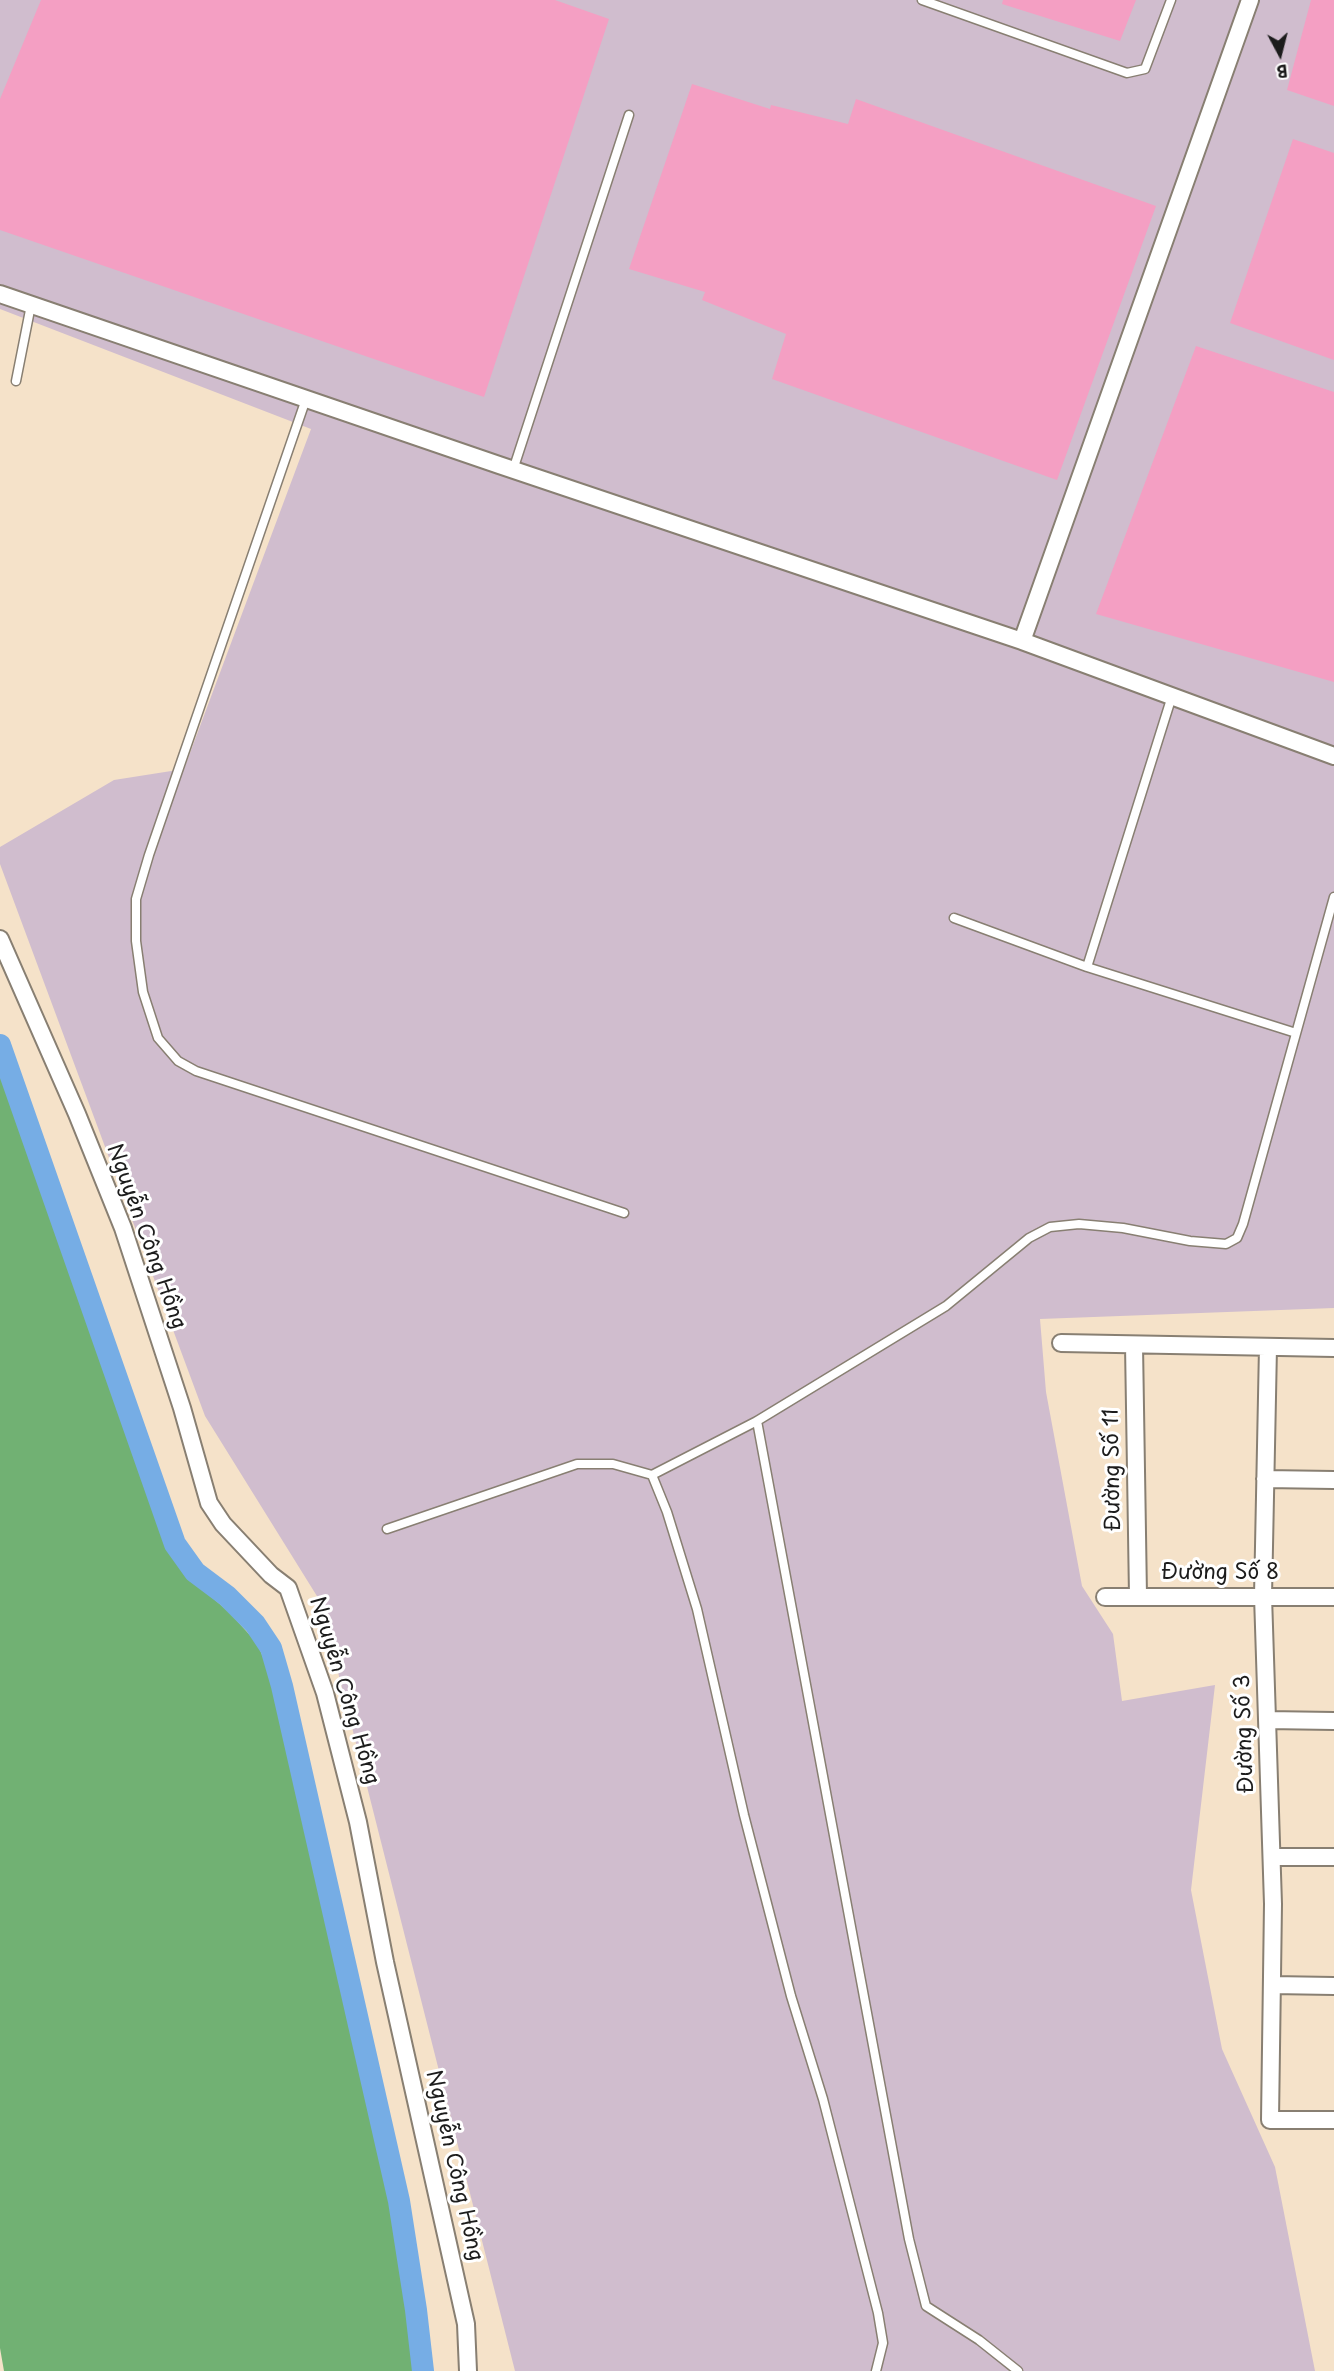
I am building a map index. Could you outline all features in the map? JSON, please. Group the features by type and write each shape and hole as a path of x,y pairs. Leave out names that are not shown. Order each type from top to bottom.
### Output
{"street":[{"path":"1022,641 1250,0"},
{"path":"0,294 1022,641 1334,756"},
{"name":"Nguyễn Công Hồng","path":"0,939 77,1114 123,1227 182,1408 209,1503 223,1524 271,1575 288,1588 325,1693 358,1822 385,1962 466,2324 468,2371"},
{"path":"1061,1343 1334,1348"},
{"name":"Đường Số 11","path":"1134,1345 1138,1596"},
{"name":"Đường Số 3","path":"1268,1347 1263,1596 1272,1857 1270,2120 1334,2120"},
{"path":"1265,1479 1334,1480"},
{"name":"Đường Số 8","path":"1105,1597 1334,1597"},
{"path":"1268,1720 1334,1721"},
{"path":"1272,1857 1334,1857"},
{"path":"1272,1986 1334,1986"}],"lane":[{"path":"922,0 1127,73 1145,69 1171,0"},
{"path":"513,470 629,115"},
{"path":"16,381 31,304"},
{"path":"306,399 149,855 136,899 136,941 143,992 158,1038 178,1062 196,1071 624,1213"},
{"path":"1087,967 1172,696"},
{"path":"387,1529 577,1464 613,1464 652,1475 757,1422 946,1306 1029,1238 1050,1227 1079,1224 1123,1228 1190,1241 1226,1244 1237,1238 1243,1224 1334,897"},
{"path":"954,918 1087,967 1296,1033"},
{"path":"757,1422 909,2239 926,2306 979,2340 1018,2371"},
{"path":"652,1475 667,1512 697,1609 744,1815 791,1996 823,2099 878,2313 883,2343 876,2371"}],"shaded area":[{"path":"0,0 1334,0 1334,1308 1040,1319 1046,1392 1082,1586 1113,1634 1122,1701 1215,1685 1191,1890 1222,2049 1275,2167 1315,2371 515,2371 320,1601 205,1416 0,864 0,847 114,780 184,769 311,429 0,309"}],"green space":[{"path":"0,1068 59,1219 171,1551 187,1576 229,1612 257,1643 272,1678 396,2211 417,2371 4,2371 0,2348"}],"building":[{"path":"41,0 555,0 609,19 484,397 0,230 0,99"},
{"path":"1003,0 1136,0 1120,41 1002,4"},
{"path":"1311,0 1334,0 1334,106 1287,90"},
{"path":"692,84 770,109 771,105 848,124 856,99 1156,206 1057,480 772,379 786,334 702,300 705,292 629,269"},
{"path":"1293,139 1334,153 1334,360 1230,323"},
{"path":"1196,346 1334,392 1334,682 1096,614"}],"waterway":[{"path":"0,1045 175,1544 195,1572 227,1596 255,1624 271,1648 282,1686 399,2201 423,2371"}]}
